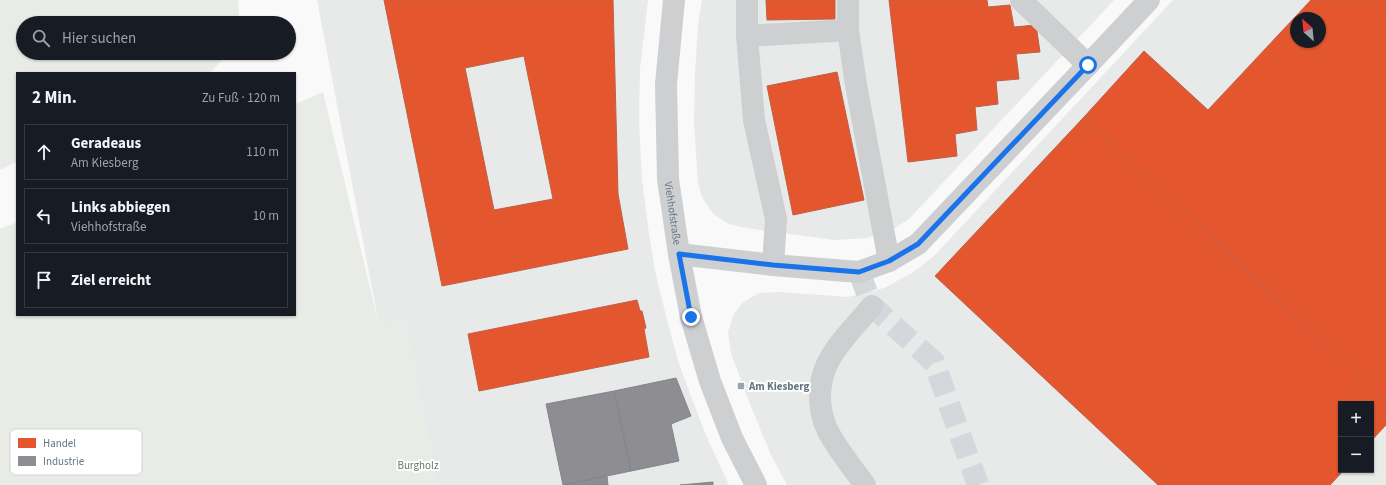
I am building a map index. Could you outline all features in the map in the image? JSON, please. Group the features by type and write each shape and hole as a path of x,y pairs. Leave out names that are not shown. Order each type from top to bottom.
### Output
{"street":[{"name":"Viehhofstraße","path":"674,0 666,84 668,179 679,254 691,317 710,381 732,438 756,485"},
{"path":"747,0 747,36 754,120 776,219 773,265"},
{"path":"848,0 848,30 856,85 889,261"},
{"path":"1021,0 1088,65"},
{"path":"679,254 773,265 859,272 889,261 918,244 1149,0"},
{"path":"747,36 848,30"},
{"path":"865,485 832,439 822,417 820,398 822,380 827,364 836,349 872,306"}],"shaded area":[{"path":"317,0 648,0 640,69 639,122 642,179 655,271 679,364 705,433 729,485 437,485 405,322 379,325"},
{"path":"702,0 1114,0 909,219 892,230 867,238 835,240 746,228 729,224 713,214 702,197 698,183 694,123 698,26"},
{"path":"1173,0 1386,0 1386,429 1374,442 1374,401 1338,401 1338,473 1344,473 1333,485 787,485 771,455 731,353 728,332 734,314 742,303 759,293 779,292 848,297 884,288 912,273 934,256"}],"green space":[{"path":"0,0 238,0 239,16 16,16 16,60 222,60 211,72 16,72 16,162 0,170"},
{"name":"Burgholz","path":"323,92 379,325 405,322 437,485 0,485 0,229 16,222 16,316 296,316 296,104"},
{"path":"1386,429 1386,485 1333,485 1344,473 1374,473 1374,442"}],"building: Handel":[{"path":"384,0 613,0 618,194 628,249 442,286","holes":["524,56 553,199 494,210 465,68"]},
{"path":"766,0 835,0 835,19 767,20"},
{"path":"889,0 987,0 988,7 1010,5 1014,27 1036,25 1040,52 1016,54 1019,79 996,81 998,104 975,107 977,130 955,134 957,156 908,162"},
{"path":"1311,0 1386,0 1386,402 1084,117 1144,51 1208,110 1290,22 1290,48 1326,48 1326,12 1300,12"},
{"path":"837,72 864,200 793,215 767,86"},
{"path":"1084,117 1386,402 1386,425 1374,438 1374,401 1338,401 1338,473 1341,473 1330,485 1158,485 935,276"},
{"path":"637,300 640,311 642,311 646,328 644,329 649,357 479,391 468,334"}],"building: Industrie":[{"path":"676,378 691,416 671,424 679,461 631,471 614,391"},
{"path":"614,391 631,471 563,485 546,404"},
{"path":"607,476 608,485 564,485"},
{"path":"713,482 713,485 680,485"}],"tunnel":[{"path":"859,272 872,306 934,362 978,485"}],"place":[{"name":"Am Kiesberg","path":"741,386"}],"route":[{"path":"691,317 679,254 773,265 859,272 889,261 918,244 1088,65"}]}
